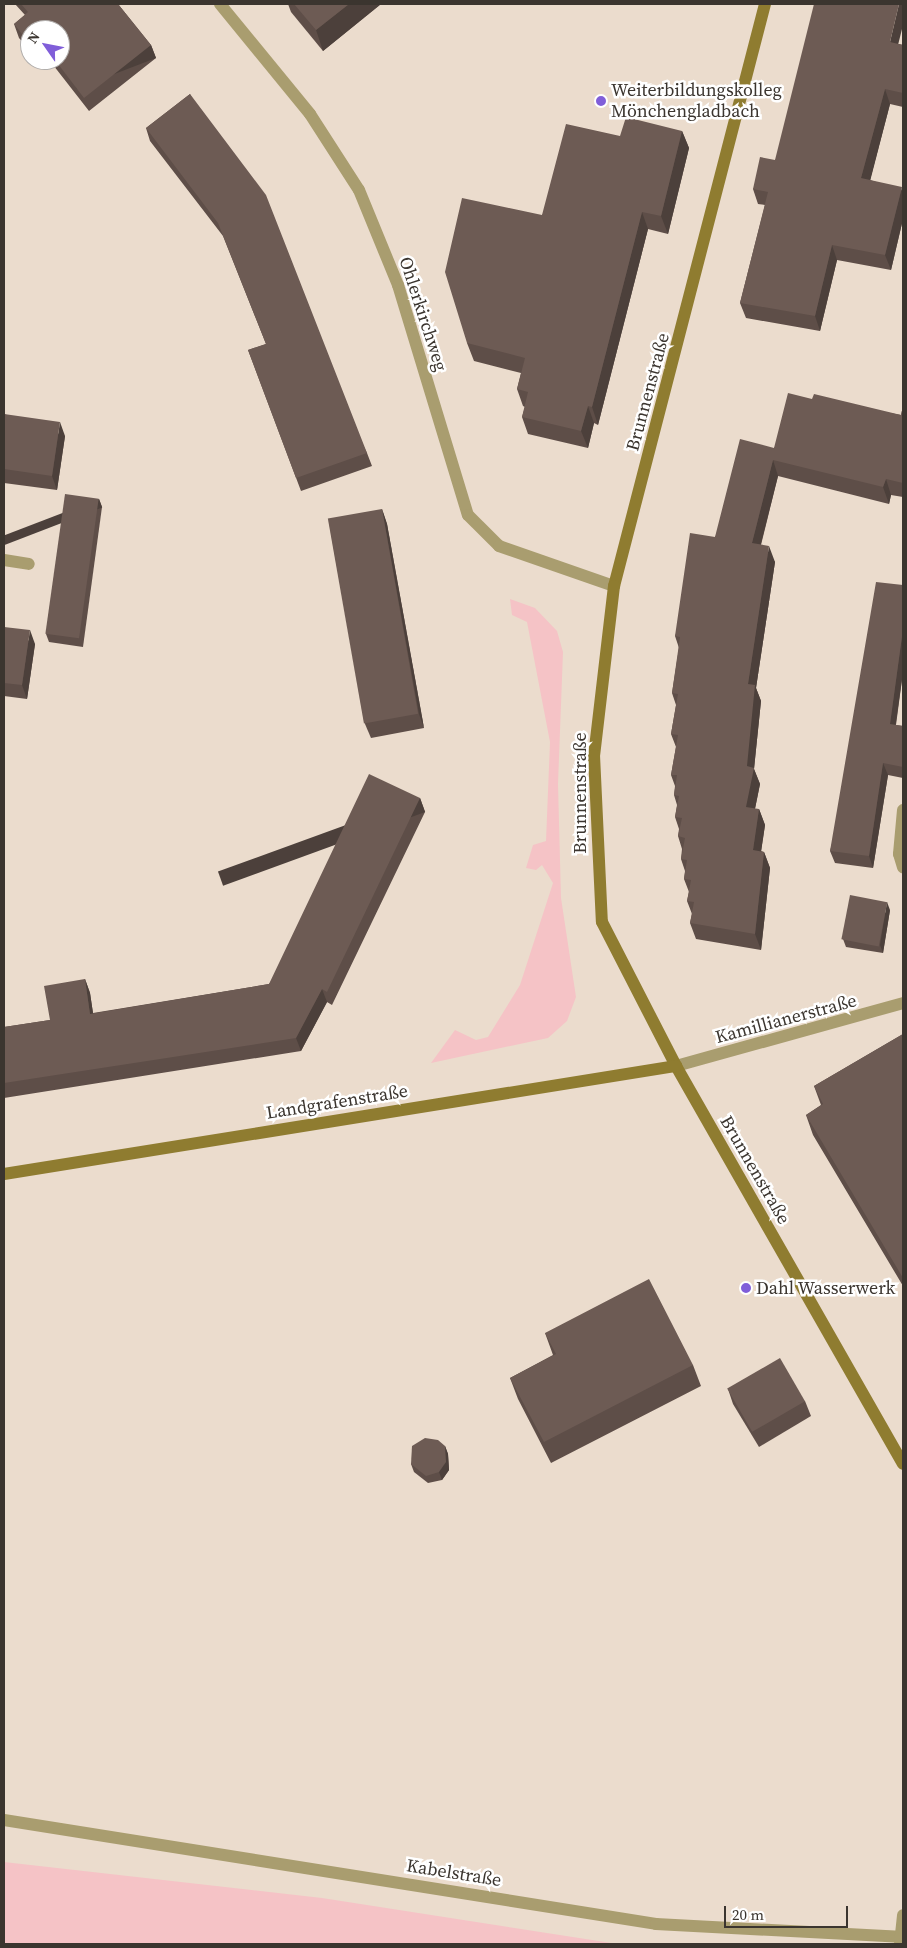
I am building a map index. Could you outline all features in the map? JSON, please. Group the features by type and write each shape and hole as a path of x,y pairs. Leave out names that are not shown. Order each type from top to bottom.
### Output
{"street":[{"name":"Ohlerkirchweg","path":"220,4 310,114 359,190 398,285 468,515 499,546 614,586"},
{"name":"Brunnenstraße","path":"765,4 614,586 594,755 602,922 676,1066 903,1464"},
{"path":"4,560 29,564"},
{"path":"903,810 899,854 903,867"},
{"name":"Kamillianerstraße","path":"676,1066 903,1003"},
{"name":"Landgrafenstraße","path":"4,1174 676,1066"},
{"name":"Kabelstraße","path":"4,1820 656,1924 900,1941"},
{"path":"900,1941 903,1914"}],"shaded area":[{"path":"510,599 535,608 557,631 563,652 558,784 561,898 576,997 567,1021 548,1038 431,1063 455,1030 476,1040 488,1037 520,985 553,883 542,865 536,870 526,868 533,845 546,841 550,742 527,622 512,615"},
{"path":"4,1862 322,1898 618,1944 4,1944"}],"building":[{"path":"21,4 118,4 151,45 84,98 63,70 70,70 70,20 20,20 20,32 14,24 28,12"},
{"path":"294,4 349,4 316,30"},
{"path":"814,4 899,4 890,42 903,45 903,93 885,89 861,178 902,187 885,255 832,245 815,316 740,303 768,192 753,189 760,157 775,160"},
{"path":"190,94 266,195 367,453 296,478 248,350 266,344 218,223 146,128"},
{"path":"626,117 682,131 661,216 642,212 592,407 588,406 581,431 522,417 528,392 517,389 525,358 467,343 445,272 462,198 542,215 566,124 620,136"},
{"path":"788,393 812,399 814,394 901,415 903,406 903,483 886,479 883,487 773,460 752,543 769,546 748,684 755,685 747,766 754,768 746,807 759,809 753,850 764,852 755,934 690,923 694,902 687,901 691,880 684,879 687,860 681,859 685,838 678,836 682,818 675,817 679,796 674,795 677,775 671,775 678,735 671,734 678,694 672,693 680,637 675,636 690,533 715,537 740,439 774,448"},
{"path":"4,414 60,422 52,476 4,469"},
{"path":"65,494 99,499 79,638 45,634"},
{"path":"382,509 418,714 364,723 328,519"},
{"path":"876,582 903,585 903,629 890,724 903,726 903,767 883,763 869,856 830,851"},
{"path":"4,627 30,630 22,685 4,683"},
{"path":"369,774 420,798 327,992 322,989 296,1038 4,1083 4,1027 50,1020 44,986 85,979 90,1014 269,984"},
{"path":"850,895 887,902 879,946 841,939"},
{"path":"903,1034 903,1278 806,1115 823,1104 814,1086"},
{"path":"649,1279 693,1365 544,1442 510,1378 556,1354 545,1333"},
{"path":"780,1358 805,1401 752,1432 727,1388"},
{"path":"425,1438 438,1440 445,1446 446,1462 439,1472 426,1476 411,1464 412,1446"}],"place":[{"name":"Weiterbildungskolleg Mönchengladbach","path":"601,101"},
{"name":"Dahl Wasserwerk","path":"746,1288"}]}
